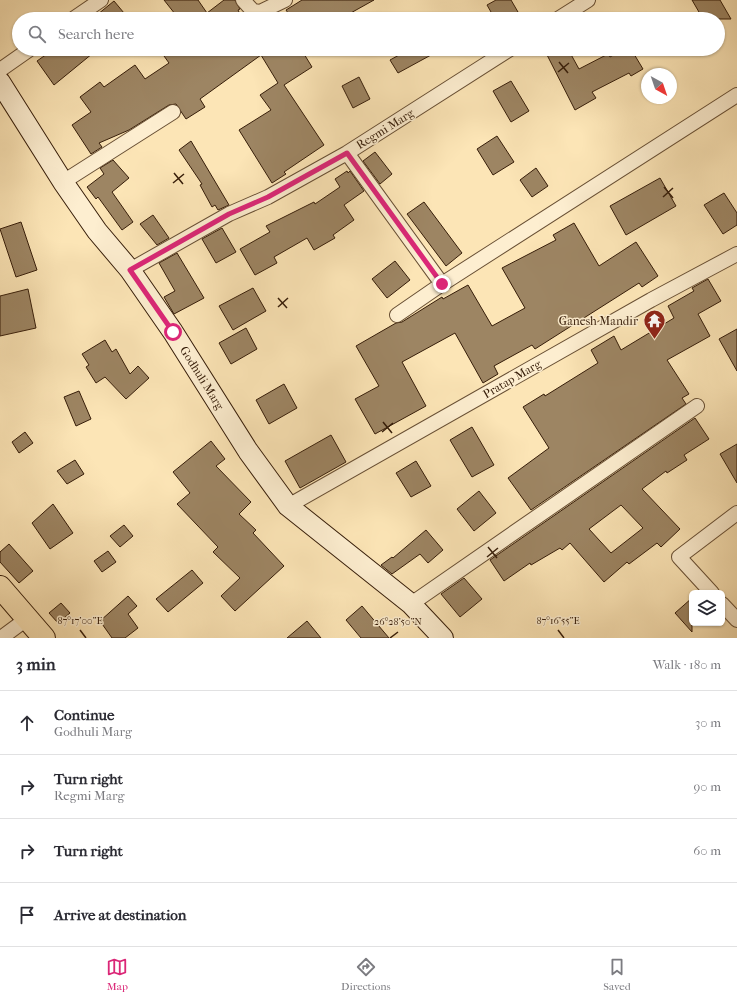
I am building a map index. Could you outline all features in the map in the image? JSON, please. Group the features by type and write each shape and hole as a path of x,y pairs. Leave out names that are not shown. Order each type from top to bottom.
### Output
{"main road":[{"name":"Godhuli Marg","path":"0,82 63,182 97,231 130,270 173,332 248,451 288,506 411,604 434,635"},
{"path":"0,587 26,627"},
{"path":"0,602 26,627 44,638"}],"street":[{"path":"83,12 101,0"},
{"path":"243,0 253,11 256,12 273,7 285,0"},
{"path":"569,12 588,0"},
{"path":"0,70 20,56"},
{"name":"Regmi Marg","path":"130,270 229,214 268,197 347,153 499,56"},
{"path":"397,315 442,284 737,94"},
{"path":"63,182 173,112"},
{"path":"347,153 442,284"},
{"name":"Pratap Marg","path":"288,506 651,300 737,254"},
{"path":"411,604 697,406"},
{"path":"709,590 679,557 737,513"},
{"path":"725,607 737,620"},
{"path":"1,638 26,627"}],"building":[{"path":"164,0 198,0 206,12 173,12"},
{"path":"224,0 235,0 240,9 238,10 239,12 208,12"},
{"path":"302,0 374,0 353,12 287,12 286,10"},
{"path":"496,0 511,0 518,12 491,12 487,5"},
{"path":"692,0 720,0 731,19 725,19 725,12 699,12"},
{"path":"114,1 123,12 101,12"},
{"path":"44,56 89,56 54,85 37,61"},
{"path":"164,56 260,56 200,99 205,107 186,119 176,104 169,105 129,130 99,143 102,147 91,154 72,125 91,112 80,97 100,82 104,87 135,65 145,79 169,63"},
{"path":"262,56 305,56 312,67 284,85 324,145 284,172 286,174 272,183 239,130 271,110 260,95 278,83"},
{"path":"397,56 429,56 398,73 390,60"},
{"path":"548,56 572,56 579,69 604,56 635,56 642,68 641,70 631,76 629,73 592,92 596,98 575,110"},
{"path":"359,77 370,99 353,108 342,86"},
{"path":"511,81 529,111 511,122 493,91"},
{"path":"497,136 514,162 493,175 477,149"},
{"path":"191,141 229,205 218,210 215,205 212,207 200,185 202,184 179,150"},
{"path":"375,152 392,174 380,184 363,161"},
{"path":"113,160 129,178 112,192 133,222 122,230 98,197 96,199 87,187 104,174 100,168"},
{"path":"536,168 548,186 532,197 520,180"},
{"path":"347,171 348,173 350,171 364,191 344,205 354,220 333,235 335,238 314,250 307,238 274,257 277,263 255,275 240,249 270,232 266,226 314,202 315,204 340,187 335,179"},
{"path":"660,178 676,206 626,235 610,206"},
{"path":"724,193 737,213 737,225 723,234 704,205"},
{"path":"424,202 462,253 446,266 407,214"},
{"path":"153,215 169,238 157,245 140,224"},
{"path":"21,222 37,270 16,277 0,229"},
{"path":"574,223 599,266 636,242 658,276 642,287 639,283 535,349 532,345 494,366 498,374 483,383 455,333 402,362 426,406 375,434 355,399 379,386 356,346 396,323 402,322 442,297 443,299 468,285 492,326 525,308 502,268 556,240 553,235"},
{"path":"222,228 236,252 216,263 202,239"},
{"path":"177,253 204,298 174,314 164,297 175,291 159,263"},
{"path":"395,261 410,280 387,298 372,279"},
{"path":"708,279 721,301 698,314 710,336 667,360 689,394 682,398 686,404 531,510 508,478 549,448 523,407 544,394 545,396 598,363 591,350 614,336 621,350 674,318 668,306 694,291 692,288"},
{"path":"253,288 266,311 233,330 219,306"},
{"path":"28,289 36,328 0,336 0,296"},
{"path":"246,328 257,349 231,364 219,343"},
{"path":"737,329 737,371 719,339"},
{"path":"105,340 112,352 116,349 130,374 138,366 149,378 126,399 105,377 96,383 86,367 89,365 82,354"},
{"path":"284,384 297,408 269,424 256,400"},
{"path":"79,391 91,419 76,426 64,397"},
{"path":"695,418 709,439 684,455 687,460 667,473 666,471 642,489 680,529 661,547 657,543 629,564 627,562 604,582 570,543 562,550 560,548 531,565 530,563 504,581 490,560","holes":["621,505 643,528 611,553 589,529"]},
{"path":"472,427 494,465 472,477 450,440"},
{"path":"25,432 33,443 19,453 12,442"},
{"path":"331,435 346,462 300,488 285,461"},
{"path":"211,441 225,459 216,466 251,502 239,514 256,530 253,533 284,566 235,611 221,596 240,578 213,552 218,547 177,504 190,493 173,472"},
{"path":"737,444 737,483 720,454"},
{"path":"75,460 84,474 67,484 57,471"},
{"path":"416,461 431,486 411,497 396,473"},
{"path":"479,491 496,513 474,531 457,509"},
{"path":"53,504 73,533 50,549 32,523"},
{"path":"124,525 133,536 120,547 110,536"},
{"path":"426,530 443,550 428,563 420,554 392,574 381,565 392,557 393,558"},
{"path":"9,544 33,571 19,583 0,562 0,552"},
{"path":"108,551 116,562 102,572 94,561"},
{"path":"192,570 203,583 168,612 156,599"},
{"path":"464,578 482,599 460,617 441,594"},
{"path":"128,596 137,606 128,614 138,628 125,638 112,638 100,621"},
{"path":"689,601 689,626 692,626 692,632 675,613"},
{"path":"61,603 70,613 58,623 49,613"},
{"path":"362,606 389,638 361,638 346,620"},
{"path":"307,621 321,638 287,638"}],"place":[{"name":"Ganesh Mandir","path":"654,340"}],"route":[{"path":"173,332 130,270 229,214 268,197 347,153 442,284"}]}
